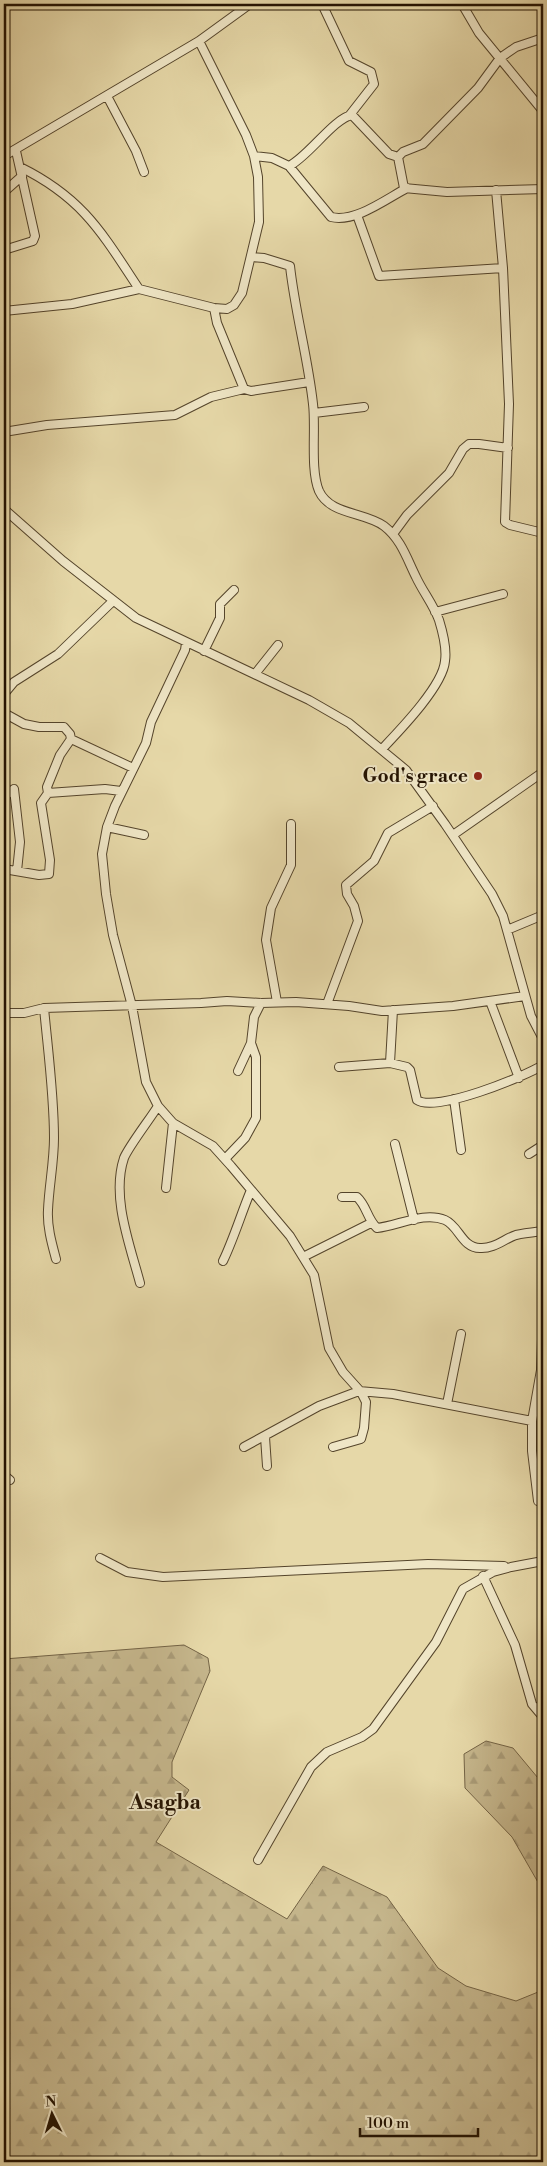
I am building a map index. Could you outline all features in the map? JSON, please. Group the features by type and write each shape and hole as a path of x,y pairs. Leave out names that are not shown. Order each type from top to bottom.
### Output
{"street":[{"path":"4,156 16,151 199,42 250,4"},
{"path":"289,166 349,116 374,84 371,72 349,61 322,4"},
{"path":"462,4 479,32 543,111"},
{"path":"398,157 403,152 423,144 478,88 500,58 516,47 543,38"},
{"path":"4,311 72,304 139,289 214,308 227,309 234,305 242,293 259,222 258,177 254,156 246,135 199,42"},
{"path":"106,96 136,151 144,172"},
{"path":"349,116 352,115 357,119 389,154 398,157"},
{"path":"4,250 35,240 16,151"},
{"path":"254,156 272,158 289,166 331,217 337,218 357,214 407,188"},
{"path":"398,157 402,186 407,188 446,192 543,189"},
{"path":"20,167 52,186 81,208 100,230 139,289"},
{"path":"4,192 22,176"},
{"path":"496,190 503,268 509,404 505,522 543,533"},
{"path":"357,214 379,276 503,268"},
{"path":"252,257 264,258 290,266 314,413 316,472 319,490 324,499 336,508 368,518 384,526 393,534 408,557 416,577 435,612 444,641 446,663 435,686 414,716 382,749"},
{"path":"214,308 217,323 244,389"},
{"path":"4,432 47,425 175,415 211,397 244,389 251,391 309,382"},
{"path":"314,413 364,407"},
{"path":"393,534 408,514 449,473 463,449 469,444 508,448"},
{"path":"4,509 113,601 136,618 255,674 332,713 361,732 406,770 433,806 492,894 507,930 531,1016 543,1039"},
{"path":"204,651 220,618 220,604 234,590"},
{"path":"435,612 503,594"},
{"path":"4,694 14,682 58,654 113,601"},
{"path":"186,643 185,650 151,722 146,743 121,791 107,827 102,854 113,935 132,1006 146,1082 158,1106 173,1123 213,1146 290,1236 314,1275 329,1348 343,1372 366,1402 364,1428 361,1438 333,1447"},
{"path":"255,674 278,645"},
{"path":"4,713 24,724 39,727 64,727 70,734 71,739 134,768"},
{"path":"4,869 39,875 49,874 50,860 41,803 48,793 47,788 60,755 71,739"},
{"path":"453,836 543,772"},
{"path":"4,800 5,796 14,789 20,842 17,871"},
{"path":"48,793 105,789 121,791"},
{"path":"327,1004 358,921 354,906 347,894 346,885 374,861 388,833 433,806"},
{"path":"277,1002 266,940 271,908 291,865 291,824"},
{"path":"107,827 144,835"},
{"path":"507,930 543,915"},
{"path":"4,1013 44,1008 227,1001 261,1004 277,1002 327,1004 382,1011 453,1006 526,996"},
{"path":"490,1000 520,1078"},
{"path":"238,1071 251,1043 254,1017 261,1004"},
{"path":"44,1008 54,1120 54,1152 47,1211 56,1260"},
{"path":"390,1064 393,1010"},
{"path":"225,1159 245,1138 256,1118 256,1057 251,1043"},
{"path":"339,1067 390,1064 407,1067 410,1070 417,1100 426,1104 454,1099 520,1078 543,1065"},
{"path":"454,1099 461,1150"},
{"path":"140,1283 121,1212 120,1192 124,1158 158,1106"},
{"path":"166,1188 173,1123"},
{"path":"395,1144 414,1220"},
{"path":"530,1154 543,1145"},
{"path":"223,1262 235,1237 238,1221 251,1190"},
{"path":"342,1197 357,1197 377,1228 427,1218 444,1220 452,1225 462,1239 472,1246 479,1248 496,1244 516,1235 543,1231"},
{"path":"303,1257 372,1223"},
{"path":"538,1500 532,1451 532,1421 541,1370 543,1310"},
{"path":"447,1404 462,1334"},
{"path":"244,1447 319,1406 359,1391 393,1394 532,1421"},
{"path":"265,1437 266,1466"},
{"path":"100,1558 127,1572 163,1577 428,1564 511,1566 543,1561"},
{"path":"258,1860 312,1767 327,1752 362,1737 373,1730 436,1642 463,1589 483,1576 511,1566"},
{"path":"483,1576 515,1645 532,1704 543,1717"}],"green space":[{"path":"184,1645 208,1658 210,1671 172,1762 172,1777 189,1790 156,1842 287,1919 323,1866 387,1897 438,1968 466,1986 516,2001 543,1990 543,2162 4,2162 4,1659"},
{"path":"486,1741 513,1748 543,1784 543,1891 512,1837 465,1788 464,1754"}],"place":[{"name":"God's grace","path":"478,776"}],"district":[{"name":"Asagba","path":"165,1803"}]}
